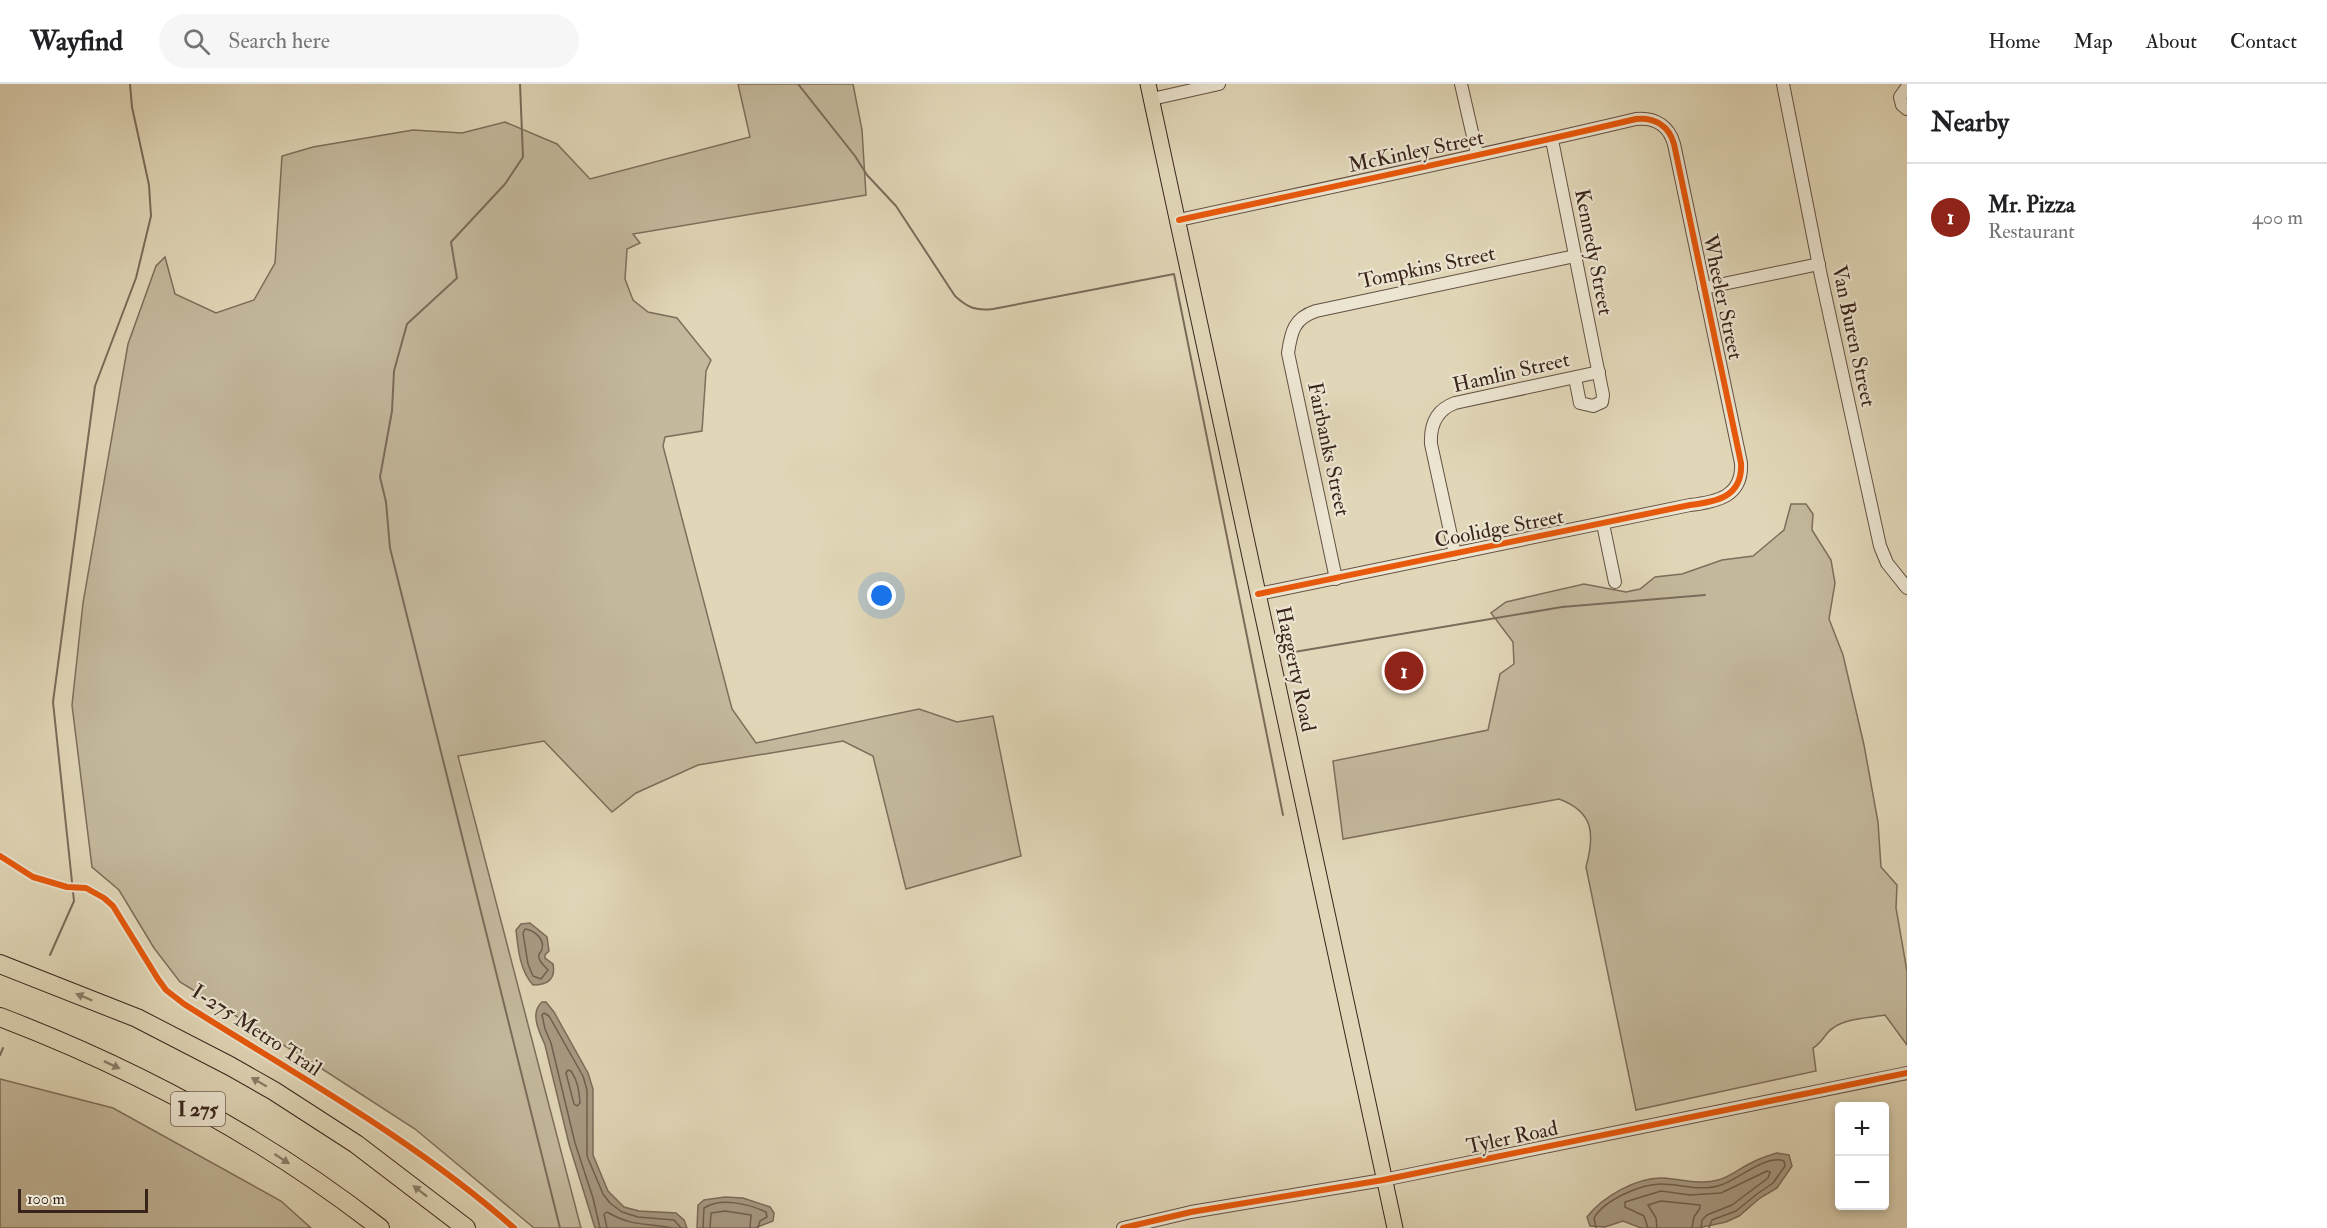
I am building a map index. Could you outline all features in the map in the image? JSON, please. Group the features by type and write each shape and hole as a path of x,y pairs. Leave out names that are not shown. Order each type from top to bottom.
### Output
{"highway":[{"name":"I 275","path":"0,964 137,1018 230,1066 356,1144 466,1228"},
{"name":"I 275","path":"0,1017 110,1064 197,1108 282,1159 380,1228"}],"main road":[{"name":"Haggerty Road","path":"1150,91 1395,1228"}],"street":[{"path":"1150,91 1219,84"},
{"path":"1461,84 1476,154"},
{"name":"Van Buren Street","path":"1783,84 1880,546 1887,563 1907,588"},
{"path":"1907,87 1900,97 1902,105 1907,109"},
{"name":"McKinley Street","path":"1179,220 1476,154 1552,140 1643,118 1660,123"},
{"name":"Wheeler Street","path":"1660,123 1670,133 1674,144 1741,463 1738,482"},
{"name":"Kennedy Street","path":"1552,140 1604,395 1602,402 1593,406 1580,403 1575,378"},
{"name":"Tompkins Street","path":"1293,328 1304,316 1316,311 1575,256"},
{"path":"1704,288 1819,264"},
{"name":"Fairbanks Street","path":"1293,328 1289,355 1336,579"},
{"name":"Hamlin Street","path":"1455,554 1431,444 1431,429 1436,417 1455,403 1599,372"},
{"name":"Coolidge Street","path":"1258,594 1690,505 1715,502 1728,495 1738,482"},
{"path":"1603,524 1615,582"},
{"name":"Tyler Road","path":"1123,1228 1191,1212 1383,1180 1907,1073"}],"shaded area":[{"path":"738,84 853,84 862,130 866,195 633,234 640,243 627,249 625,279 633,300 648,312 677,318 711,360 706,371 702,431 665,437 663,446 732,709 756,743 919,709 957,722 993,716 1021,856 906,889 873,756 843,741 698,765 636,793 612,812 544,741 458,756 581,1228 534,1228 415,1129 313,1063 180,982 154,948 119,890 92,867 72,705 83,603 128,344 156,266 165,257 175,294 216,313 254,300 275,263 282,156 313,147 413,130 462,133 505,122 557,144 590,179 750,137"},
{"path":"1791,504 1806,504 1813,514 1812,530 1831,560 1835,583 1829,619 1843,655 1864,745 1878,822 1881,867 1897,885 1896,908 1907,971 1907,1045 1885,1015 1851,1020 1833,1028 1813,1048 1816,1071 1636,1110 1586,867 1591,834 1579,810 1559,799 1343,839 1333,761 1488,730 1500,674 1514,664 1513,642 1491,613 1506,602 1584,584 1626,592 1640,589 1655,577 1682,574 1722,560 1753,556 1784,530"},
{"path":"0,1079 113,1108 281,1201 311,1228 0,1228"}],"water":[{"path":"530,923 547,937 549,951 545,958 553,964 554,969 550,980 538,985 533,985 525,973 520,959 516,930 521,924"},
{"path":"542,1002 546,1002 554,1012 588,1073 593,1089 593,1155 608,1191 624,1207 639,1211 676,1213 684,1220 687,1228 595,1228 569,1144 545,1045 538,1029 536,1012"},
{"path":"1777,1153 1789,1155 1792,1166 1777,1188 1760,1198 1739,1216 1726,1222 1698,1228 1641,1228 1623,1221 1605,1227 1590,1226 1587,1217 1602,1202 1631,1185 1663,1178 1697,1182 1718,1180 1757,1160"},
{"path":"725,1197 743,1198 770,1207 774,1213 773,1221 755,1228 697,1228 698,1205 704,1200"}],"waterway":[{"path":"50,955 74,901 53,702 95,386 136,278 151,216 149,185 132,107 130,84"},
{"path":"520,84 523,157 505,184 451,242 457,278 407,324 394,371 392,411 380,477 386,502 390,548 560,1228"},
{"path":"798,84 855,156 867,175 896,206 955,296 968,306 982,310 993,309 1174,274 1283,815"},
{"path":"1282,649 1288,653 1562,607 1705,595"},
{"path":"0,1055 3,1048"}],"cycle path":[{"path":"1179,220 1636,119 1655,121 1660,124 1669,132 1674,144 1741,463 1738,483 1733,490 1726,496 1709,502 1258,594"},
{"name":"I-275 Metro Trail","path":"0,856 33,877 67,887 86,888 104,898 113,906 166,990 184,1004 396,1137 476,1196 514,1228"},
{"path":"1123,1228 1191,1212 1383,1180 1907,1073"}],"place":[{"name":"Mr. Pizza","path":"1404,671"}]}
